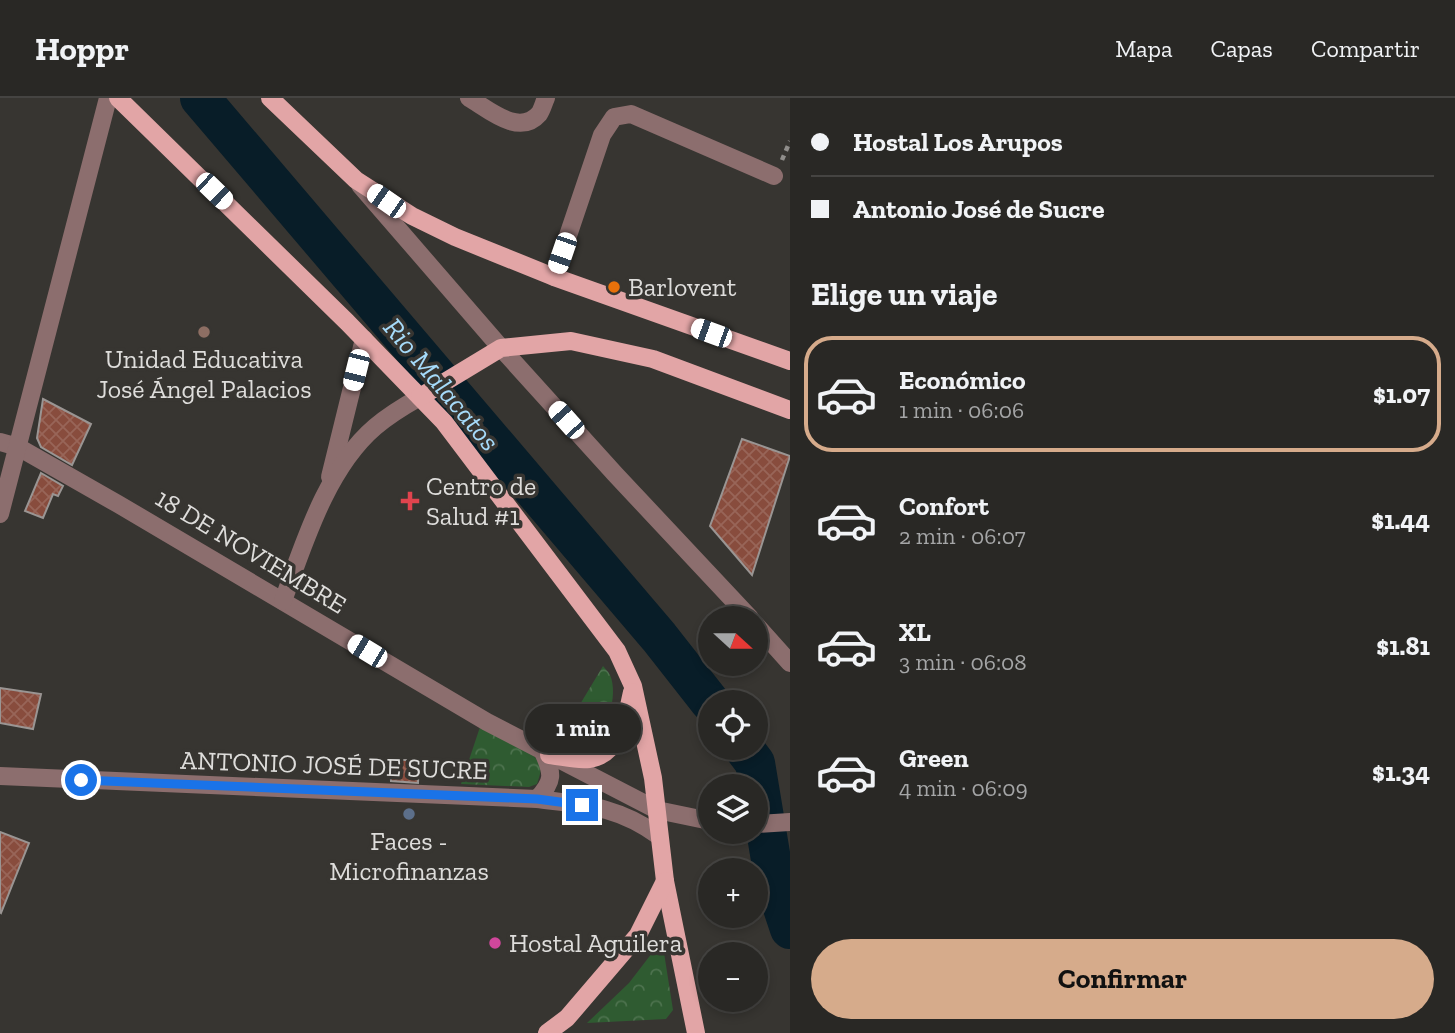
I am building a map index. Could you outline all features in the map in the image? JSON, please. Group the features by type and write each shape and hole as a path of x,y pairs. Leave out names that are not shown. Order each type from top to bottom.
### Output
{"main road":[{"path":"118,98 444,422 617,651 633,686 653,778 665,881 696,1033"},
{"path":"270,98 356,180 422,221 554,277 790,362"},
{"path":"419,397 501,348 571,341 653,359 790,410"},
{"path":"546,754 589,759 606,752 621,733 633,686"},
{"path":"547,1033 567,1018 638,935 665,881"}],"street":[{"path":"0,514 108,98"},
{"path":"469,98 510,123 518,123 539,114 546,98"},
{"path":"554,277 602,135 614,117 631,114 774,176"},
{"path":"356,180 501,348 739,606"},
{"path":"324,498 364,340"},
{"path":"283,601 337,472 373,428 419,397"},
{"name":"18 DE NOVIEMBRE","path":"0,442 18,447 118,504 546,754 657,810 698,819"},
{"path":"768,638 790,663"},
{"path":"537,799 551,780 546,754"},
{"name":"ANTONIO JOSÉ DE SUCRE","path":"0,776 537,799 604,808 638,821 659,836"},
{"path":"768,823 790,822"}],"green space":[{"path":"603,666 610,675 613,693 605,724 593,740 585,744 558,741"},
{"path":"480,727 535,757 541,767 537,784 529,787 461,784"},
{"path":"662,940 673,1010 666,1019 587,1023 629,983"}],"building":[{"path":"43,399 91,424 72,465 41,447 37,438"},
{"path":"742,439 790,456 752,575 710,526"},
{"path":"41,473 63,486 58,496 53,494 43,518 25,511"},
{"path":"0,688 41,694 33,729 0,723"},
{"path":"390,760 419,760 418,783 391,781"},
{"path":"0,832 29,843 1,913 0,912"}],"waterway":[{"name":"Rio Malacatos","path":"200,98 659,637 701,690"},
{"name":"Rio Malacatos","path":"753,760 775,884 790,929"}],"place":[{"name":"Barlovent","path":"614,287"},
{"name":"Unidad Educativa José Ángel Palacios","path":"204,332"},
{"name":"Centro de Salud #1","path":"410,501"},
{"name":"Faces - Microfinanzas","path":"409,814"},
{"name":"Hostal Aguilera","path":"495,943"}],"route":[{"path":"81,780 537,799 582,805"}]}
